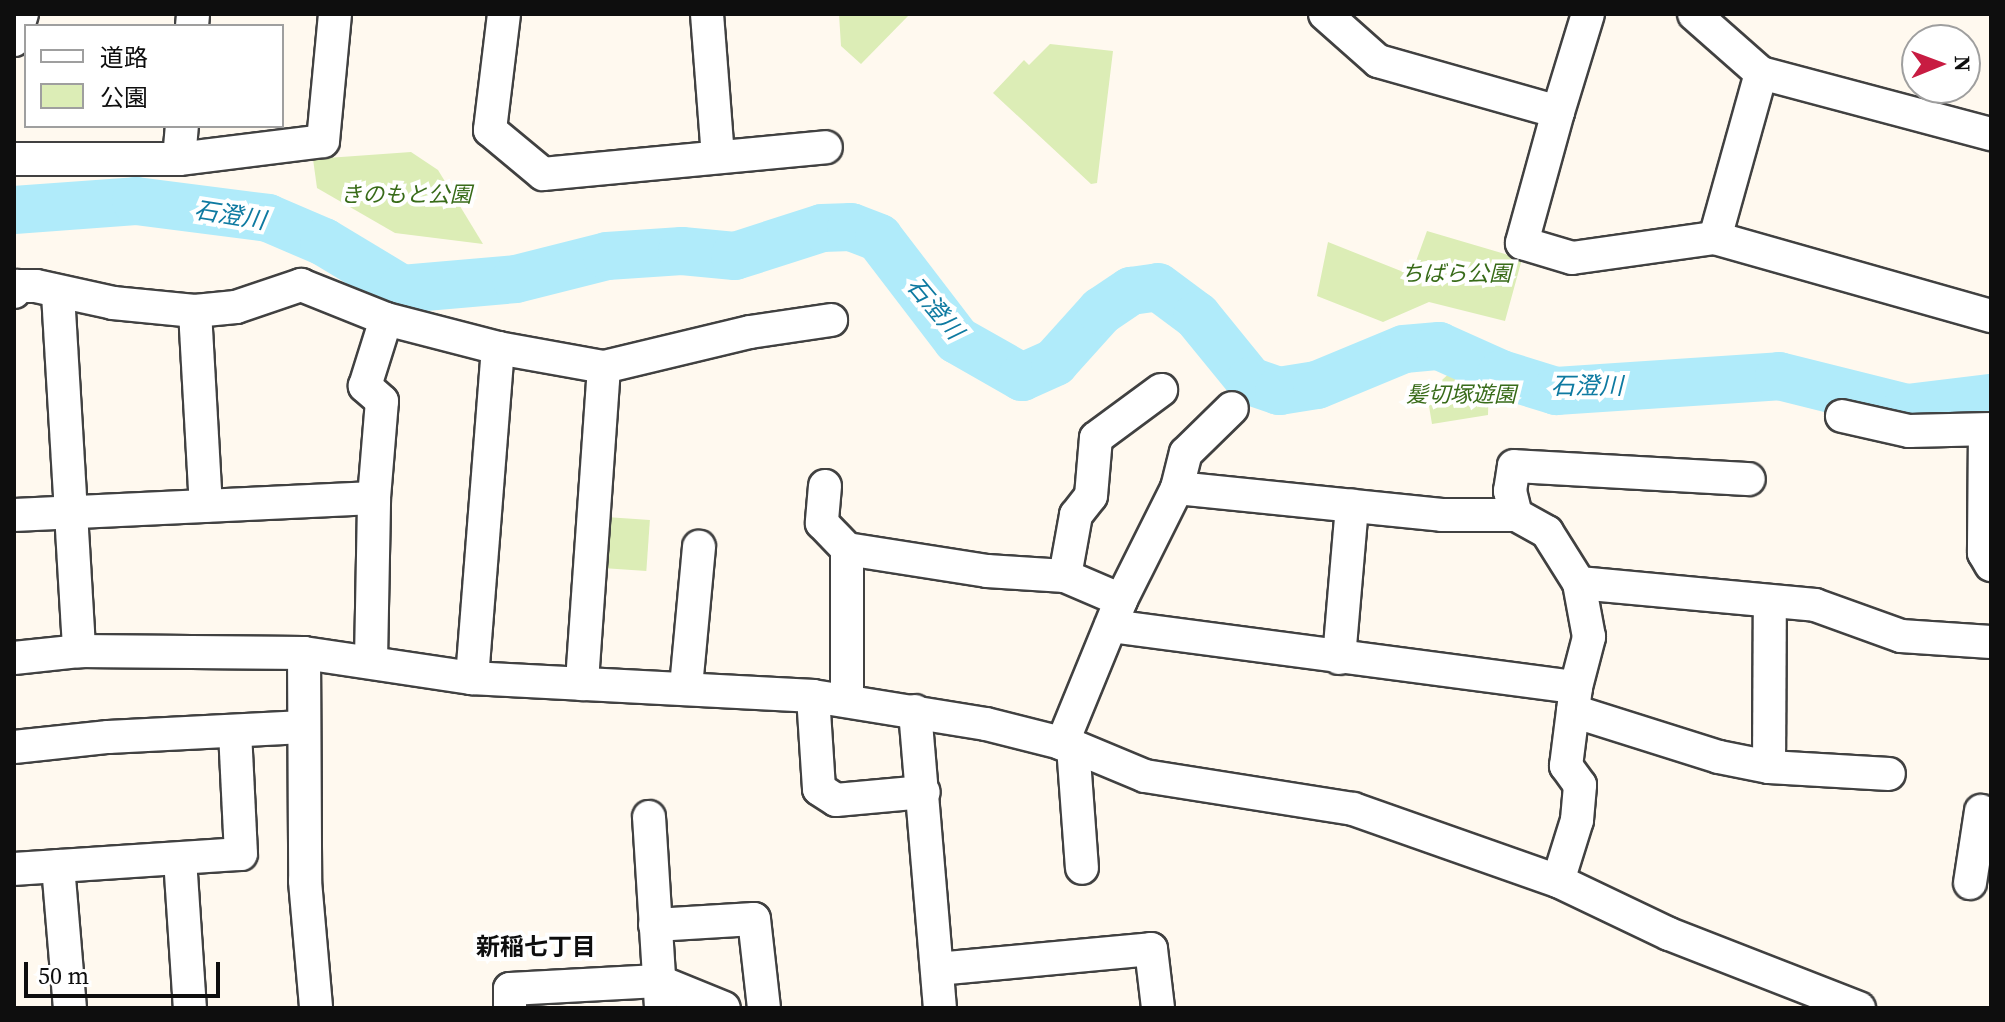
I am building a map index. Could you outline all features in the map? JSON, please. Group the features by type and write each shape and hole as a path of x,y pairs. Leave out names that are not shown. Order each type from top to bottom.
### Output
{"street":[{"path":"14,40 22,14"},
{"path":"14,159 179,159 323,141 335,14"},
{"path":"504,14 490,130 543,174 826,147"},
{"path":"707,14 718,157"},
{"path":"1325,14 1378,61 1558,112"},
{"path":"1588,14 1522,243 1572,258 1715,238 1991,316"},
{"path":"1694,14 1761,73 1991,134"},
{"path":"1715,238 1761,73"},
{"path":"179,159 182,128"},
{"path":"14,292 17,286 36,286 58,294 195,311 236,307 301,285 386,319 498,348 604,367 750,332 831,320"},
{"path":"58,294 79,651"},
{"path":"195,311 206,506"},
{"path":"371,660 374,498 382,401 365,386 386,319"},
{"path":"472,678 498,348"},
{"path":"582,684 604,367"},
{"path":"1065,576 1076,515 1091,496 1096,438 1161,390"},
{"path":"1082,868 1067,745 1116,613 1177,488 1186,453 1232,408"},
{"path":"1842,416 1909,431 1988,429 1984,553 1991,565"},
{"path":"1516,515 1510,491 1514,466 1749,479"},
{"path":"825,486 822,523 847,549 987,571 1065,576 1116,613 1339,658 1574,699 1719,757 1769,767 1889,774"},
{"path":"1177,488 1442,515 1516,515 1547,532 1579,583 1589,637 1574,699 1566,766 1580,785 1577,820 1558,881"},
{"path":"14,515 374,498"},
{"path":"1339,658 1352,506"},
{"path":"686,687 699,547"},
{"path":"847,549 847,701"},
{"path":"1579,583 1815,605 1901,636 1991,642"},
{"path":"1769,767 1770,602"},
{"path":"14,658 79,651 304,653 371,660 472,678 813,696 915,711 1067,745 1145,776 1353,809 1558,881 1669,934 1859,1008"},
{"path":"304,653 305,881 316,1008"},
{"path":"813,696 819,789 836,800 924,792"},
{"path":"915,711 940,1008"},
{"path":"14,747 304,727"},
{"path":"14,869 241,854 235,731"},
{"path":"649,817 660,995"},
{"path":"1970,883 1983,831"},
{"path":"180,859 190,1008"},
{"path":"58,866 70,1008"},
{"path":"655,925 754,919 764,1008"},
{"path":"937,969 1151,949 1158,1008"},
{"path":"510,1008 510,989 660,995 724,1008"}],"green space":[{"path":"839,14 910,14 861,64 841,46"},
{"path":"1050,44 1113,51 1097,183 1091,184 993,93 1024,60 1029,65"},
{"name":"きのもと公園","path":"411,152 438,170 483,244 395,233 317,188 313,159"},
{"name":"ちばら公園","path":"1427,231 1522,259 1505,321 1429,302 1383,322 1317,296 1328,242 1411,275"},
{"name":"髪切塚遊園","path":"1455,368 1489,378 1488,415 1432,424 1427,394"},
{"path":"606,517 650,520 646,571 602,568"}],"waterway":[{"name":"石澄川","path":"14,210 136,201 268,218 324,242 402,289 516,279 607,256 682,251 735,256 822,228 851,227 879,238 957,340 1022,377 1055,362 1101,311 1131,291 1158,287 1197,316 1250,381 1279,391 1317,385 1404,349 1439,346 1501,374 1556,391 1779,376 1907,408 1991,398"}],"district":[{"name":"新稲七丁目","path":"536,947"}]}
